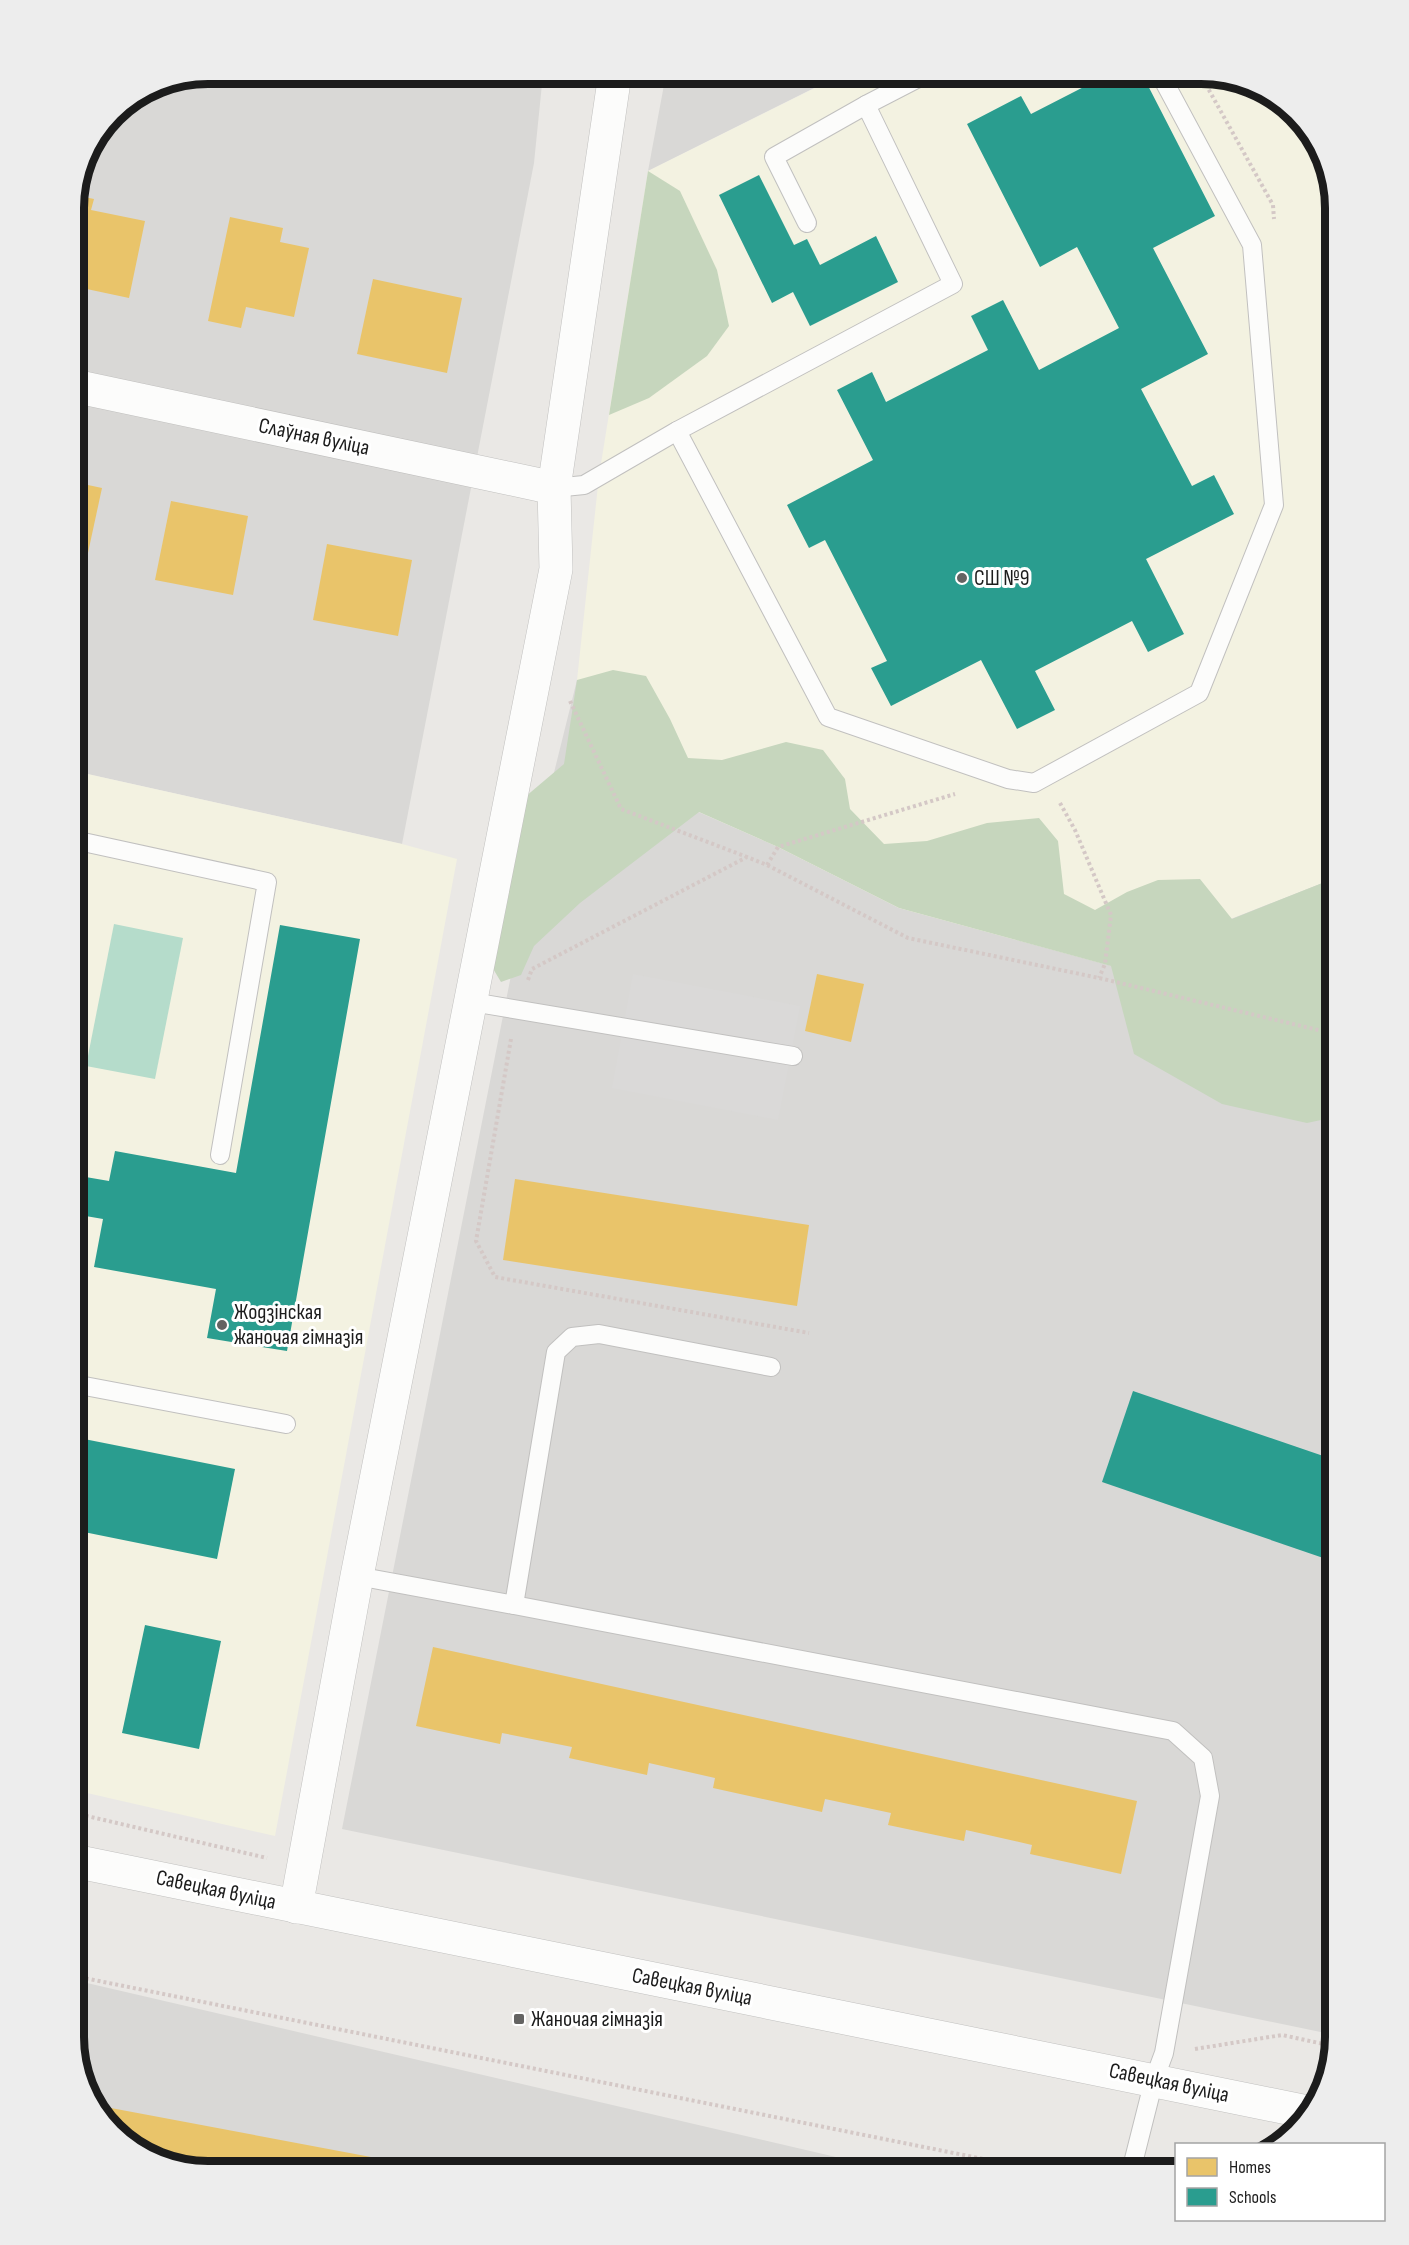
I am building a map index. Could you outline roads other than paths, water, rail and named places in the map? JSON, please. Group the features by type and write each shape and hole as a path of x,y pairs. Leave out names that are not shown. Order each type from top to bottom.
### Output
{"street":[{"path":"296,1907 357,1576 556,569 554,488 614,84"},
{"name":"Слаўная вуліца","path":"84,388 554,488"},
{"name":"Савецкая вуліца","path":"84,1863 296,1907 1159,2067 1301,2110"}],"lane":[{"path":"807,223 774,157 907,84"},
{"path":"677,431 828,717 1008,779 1034,783 1199,693 1274,505 1251,245 1165,84"},
{"path":"554,488 584,484 677,431 953,284 866,105"},
{"path":"84,842 267,882 220,1155"},
{"path":"472,1002 793,1056"},
{"path":"514,1605 556,1352 572,1337 599,1334 771,1367"},
{"path":"84,1386 286,1424"},
{"path":"357,1576 1173,1731 1203,1758 1210,1796 1159,2067 1134,2161"}],"place":[{"name":"СШ №9","path":"962,578"},
{"name":"Жодзінская жаночая гімназія","path":"222,1325"},
{"name":"Жаночая гімназія","path":"519,2019"}]}
